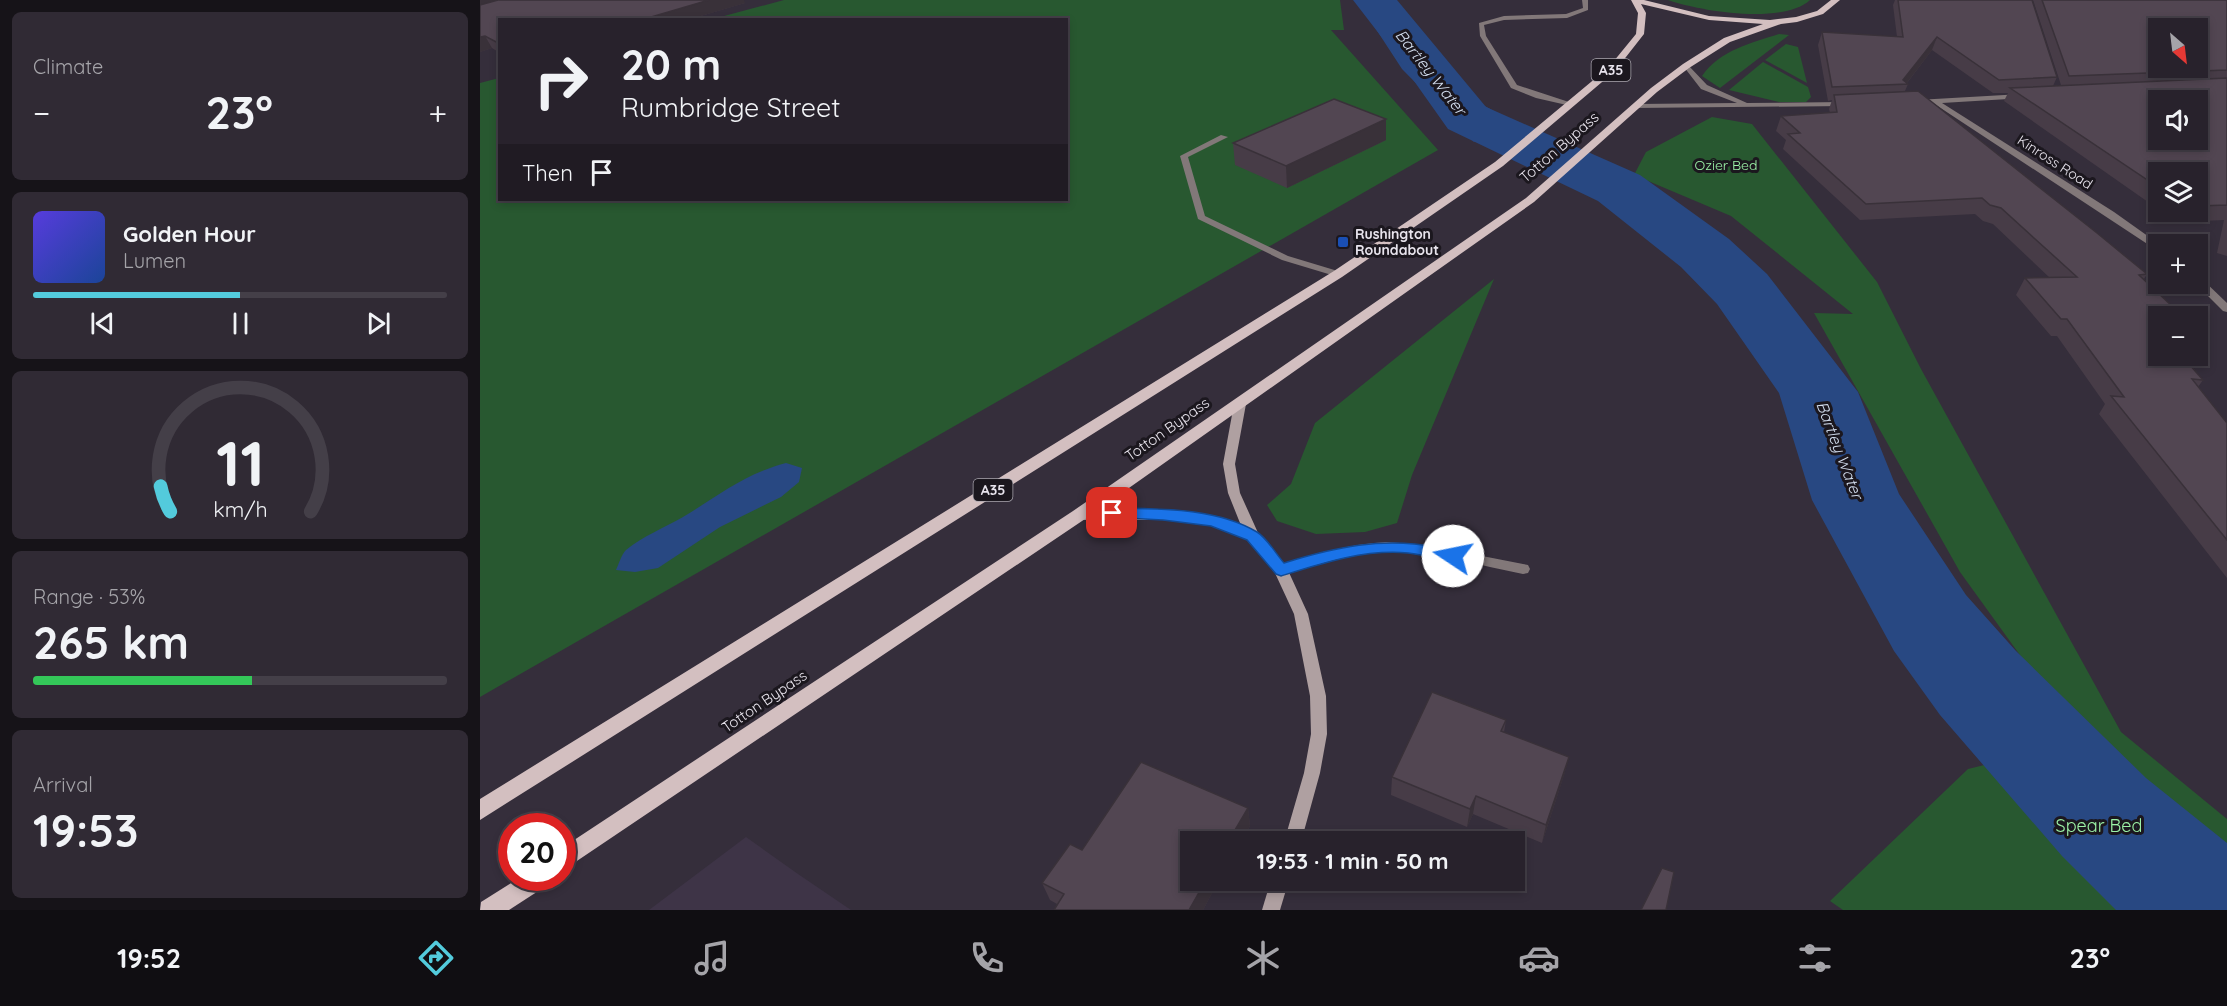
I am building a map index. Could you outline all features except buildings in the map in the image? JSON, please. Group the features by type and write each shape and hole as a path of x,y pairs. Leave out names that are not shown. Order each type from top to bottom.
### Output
{"main road":[{"name":"Totton Bypass","path":"480,810 1338,274 1502,162 1612,69 1640,34 1642,13 1635,0"},
{"path":"1635,0 1686,15 1719,20 1783,20 1811,16 1830,8 1836,0"},
{"name":"Totton Bypass","path":"576,852 1079,515 1240,404 1539,192 1686,66 1727,40 1783,20"},
{"path":"1240,404 1229,464 1234,493 1253,537 1281,570 1301,614 1318,696 1319,734 1314,763 1295,831"},
{"path":"1079,515 1163,514 1213,521 1253,537"},
{"path":"489,910 518,891"},
{"path":"1271,910 1277,891"}],"street":[{"path":"1571,104 1539,96 1514,86 1483,36 1481,24 1504,18 1552,18 1579,13 1586,9 1585,0"},
{"path":"1686,66 1704,87 1752,106"},
{"path":"1903,102 2029,96"},
{"name":"Kinross Road","path":"1934,101 2111,214 2148,241"},
{"path":"1637,106 1855,104"},
{"path":"1224,137 1184,156 1200,217 1285,258 1338,274"},
{"path":"2208,290 2227,309"},
{"path":"1281,570 1324,557 1368,548 1407,548 1523,569"}],"shaded area":[{"path":"746,837 798,874 851,910 649,910"}],"green space":[{"path":"784,0 1340,0 1344,30 1331,30 1438,150 480,697 480,83 498,78 498,201 1068,201 1068,18 717,18"},
{"path":"1668,0 1810,0 1797,8 1781,12 1740,14 1699,8"},
{"path":"1779,34 1789,35 1720,88 1702,76 1709,67 1727,54 1747,44"},
{"path":"1786,44 1798,47 1807,83 1765,60"},
{"path":"1763,62 1808,87 1811,97 1806,102 1779,102 1729,90"},
{"path":"1712,117 1752,124 1877,282 1921,369 2121,732 2227,819 2227,910 1843,910 1830,901 1968,769 2082,741 1960,572 1814,313 1853,314 1731,216 1634,175 1646,152"},
{"path":"1494,279 1412,475 1397,523 1365,532 1316,534 1277,521 1267,505 1291,484 1315,423"}],"water":[{"path":"1357,0 1385,0 1427,42 1481,104 1503,116 1474,142 1402,69"},
{"path":"786,463 802,468 799,482 781,497 720,527 658,568 635,572 616,570 624,552 639,540 683,517 732,486 757,473"}],"waterway":[{"name":"Bartley Water","path":"1374,0 1414,47 1467,118 1619,188 1705,253 1742,289 1818,392 1857,500 1930,623 1978,683 2104,817 2208,910"}],"place":[{"name":"Rushington Roundabout","path":"1343,242"}],"route":[{"path":"1112,513 1163,514 1213,521 1253,537 1281,570 1324,557 1368,548 1407,548 1453,556"}],"park label":[{"name":"Ozier Bed","path":"1726,165"},
{"name":"Spear Bed","path":"2099,825"}]}
